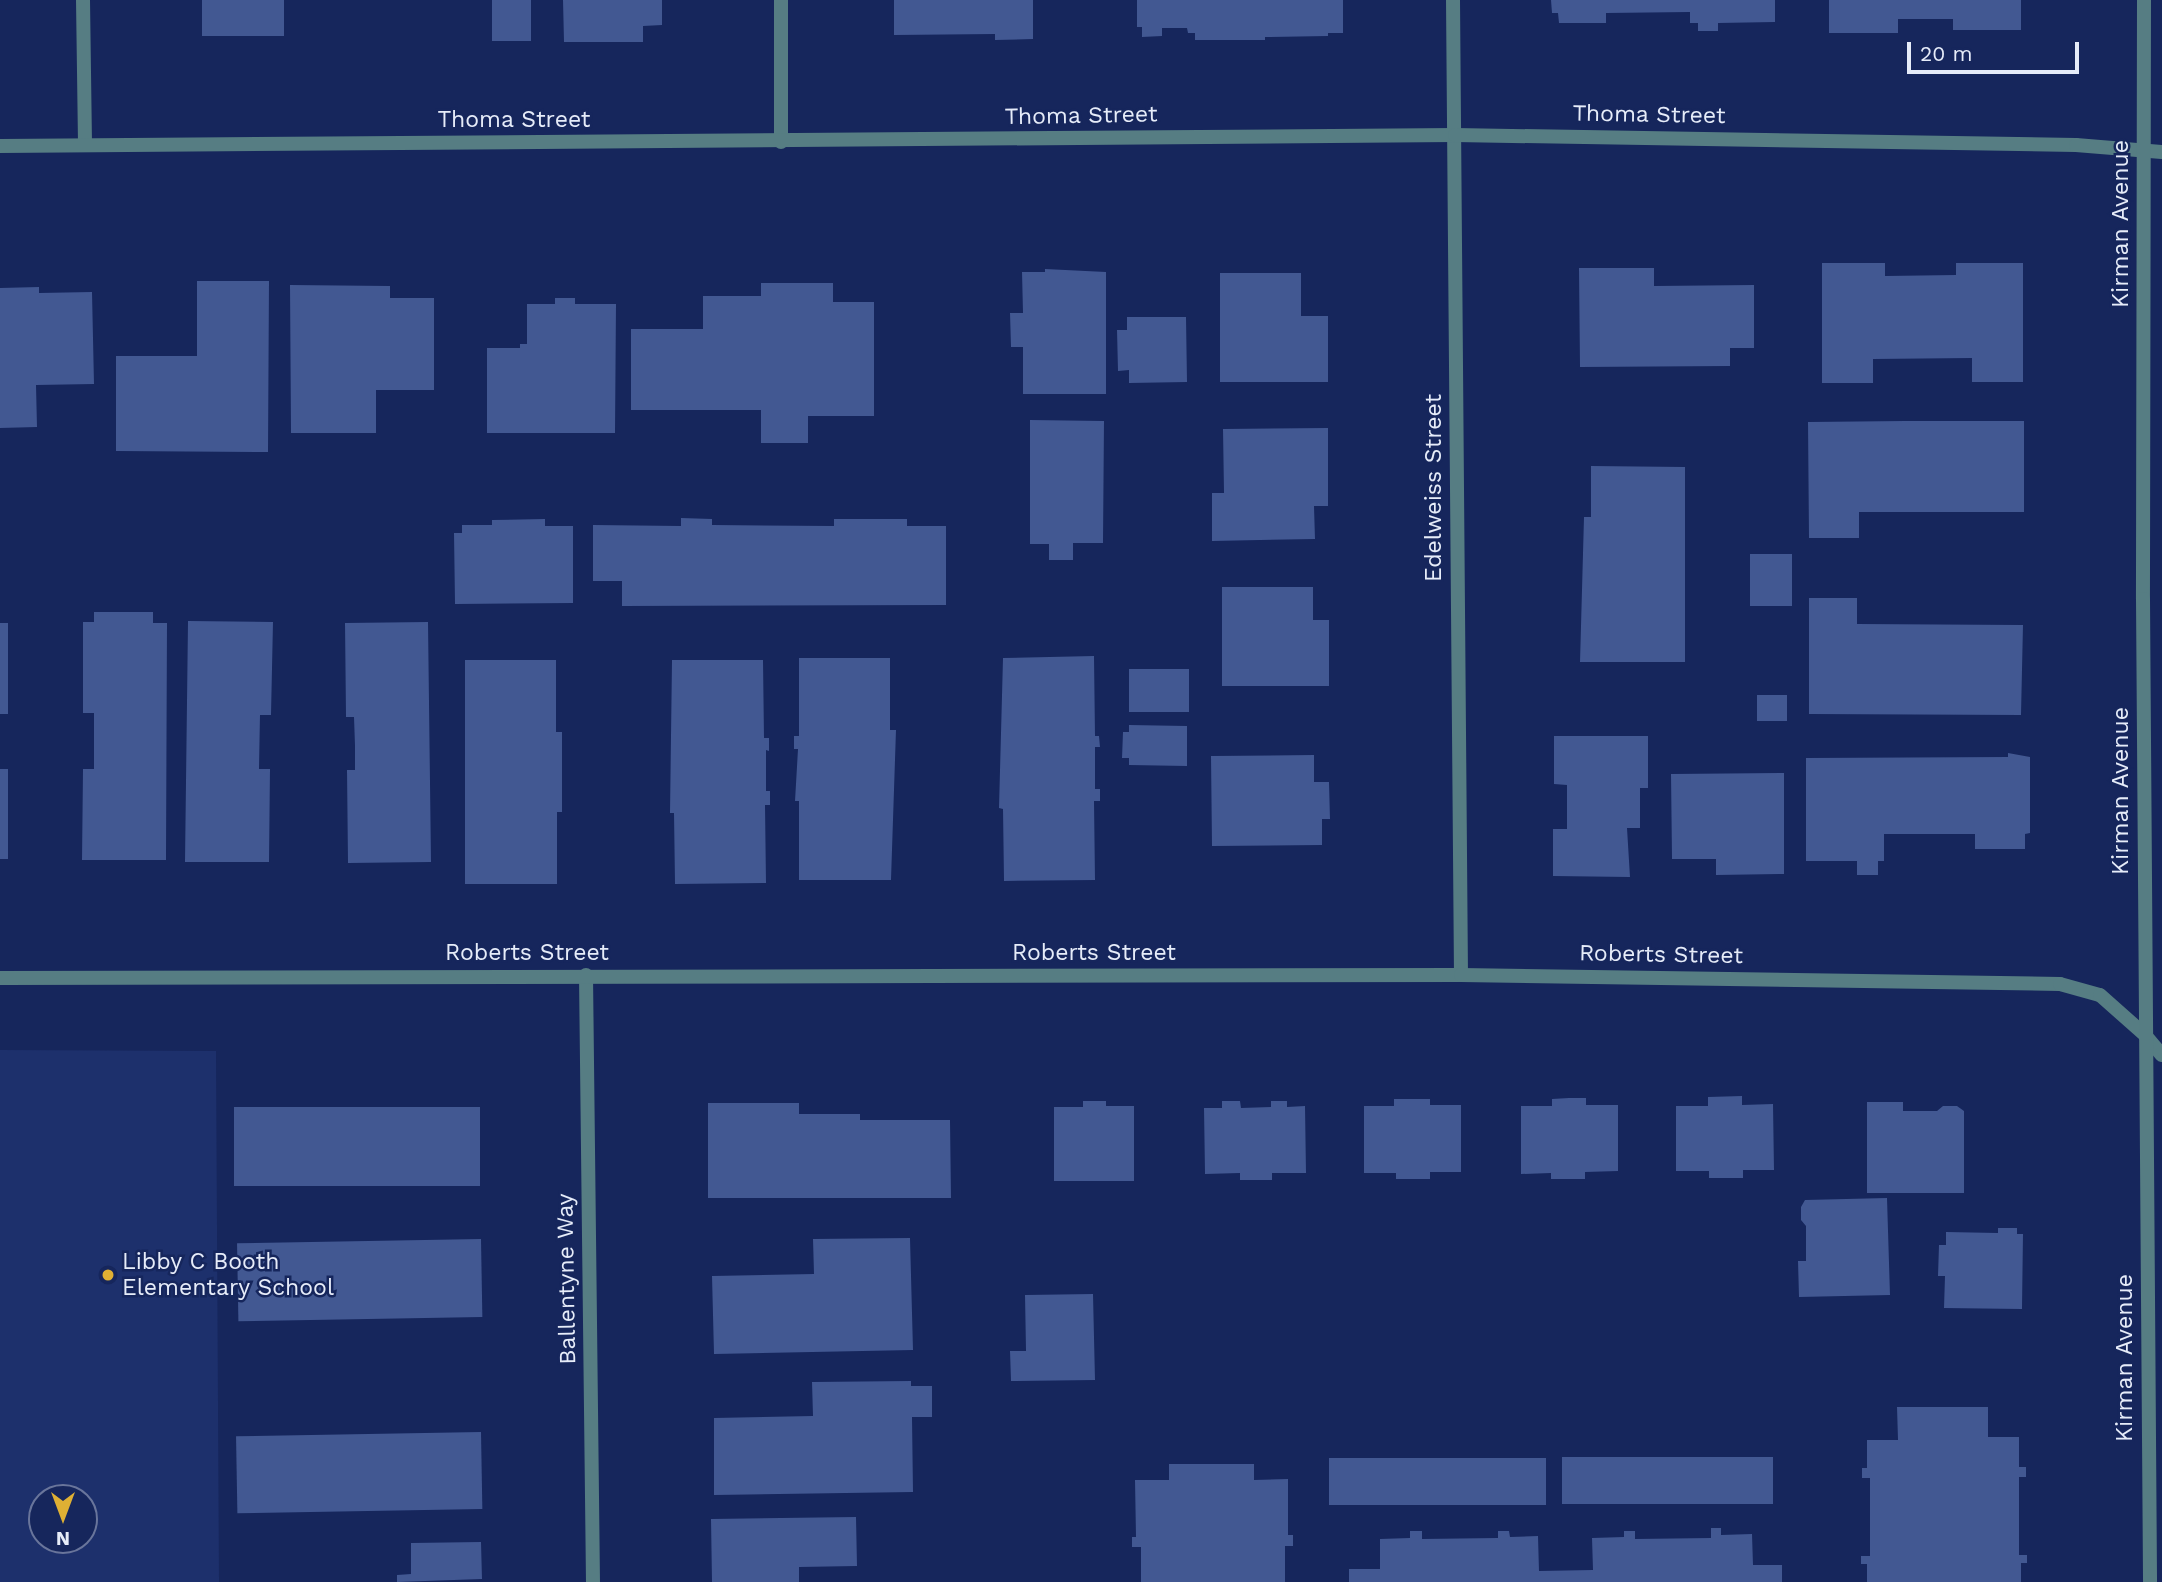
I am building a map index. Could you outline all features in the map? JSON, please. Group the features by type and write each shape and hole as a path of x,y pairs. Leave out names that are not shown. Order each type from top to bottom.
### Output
{"street":[{"path":"83,0 85,145"},
{"path":"781,0 781,142"},
{"name":"Edelweiss Street","path":"1453,0 1461,975"},
{"name":"Kirman Avenue","path":"2144,0 2145,1035 2150,1582"},
{"name":"Thoma Street","path":"0,145 781,142 1455,135 2076,145 2162,152"},
{"name":"Ballentyne Way","path":"586,975 593,1582"},
{"name":"Roberts Street","path":"0,978 1461,975 2060,984 2100,995 2145,1035 2162,1055"}],"shaded area":[{"name":"Libby C Booth Elementary School","path":"0,1050 216,1051 219,1582 0,1582"}],"building":[{"path":"202,0 284,0 284,36 202,36"},
{"path":"492,0 531,0 531,41 492,41"},
{"path":"563,0 662,0 662,25 643,26 643,42 564,42"},
{"path":"894,0 1033,0 1033,39 995,40 995,34 894,35"},
{"path":"1137,0 1343,0 1343,33 1328,33 1328,36 1265,37 1265,40 1195,40 1195,33 1188,33 1187,28 1162,28 1162,36 1142,37 1142,27 1137,27"},
{"path":"1551,0 1775,0 1775,22 1718,23 1718,31 1698,31 1698,23 1690,23 1690,12 1606,13 1606,23 1559,23 1558,13 1552,13"},
{"path":"1829,0 2021,0 2021,30 1953,30 1953,19 1898,19 1898,33 1829,33"},
{"path":"1822,263 1885,263 1885,276 1956,275 1956,263 2023,263 2023,382 1972,382 1972,358 1873,359 1873,383 1822,383"},
{"path":"1579,268 1654,268 1654,286 1754,285 1754,348 1730,348 1730,366 1580,367"},
{"path":"1045,269 1106,272 1106,394 1023,394 1023,347 1011,347 1010,313 1023,313 1022,272 1045,272"},
{"path":"1220,273 1301,273 1301,316 1328,316 1328,382 1220,382"},
{"path":"197,281 269,281 268,452 116,451 116,356 197,356"},
{"path":"761,283 833,283 833,302 874,302 874,416 808,416 808,443 761,443 761,410 631,410 631,329 703,329 703,296 761,296"},
{"path":"290,285 390,286 390,298 434,298 434,390 376,390 376,433 291,433"},
{"path":"39,287 39,293 92,292 94,384 36,385 37,427 0,428 0,288"},
{"path":"555,298 575,298 575,304 616,304 615,433 487,433 487,348 520,348 520,344 527,344 527,304 555,304"},
{"path":"1127,317 1186,317 1187,382 1129,383 1129,370 1118,371 1117,330 1127,330"},
{"path":"1030,420 1104,421 1103,543 1073,543 1073,560 1049,560 1049,544 1030,544"},
{"path":"2024,421 2024,512 1859,512 1859,538 1809,538 1808,422"},
{"path":"1328,428 1328,506 1314,506 1315,539 1212,541 1212,493 1224,493 1223,429"},
{"path":"1591,466 1685,467 1685,662 1580,662 1584,517 1591,517"},
{"path":"681,518 712,519 712,525 834,526 834,519 907,519 907,526 946,526 946,605 622,606 622,581 593,581 593,525 681,526"},
{"path":"545,519 545,526 573,526 573,603 455,604 454,533 462,533 462,525 492,525 492,520"},
{"path":"1750,554 1792,554 1792,606 1750,606"},
{"path":"1222,587 1313,587 1313,620 1329,620 1329,686 1222,686"},
{"path":"1809,598 1857,598 1857,624 2023,625 2021,715 1809,714"},
{"path":"94,612 153,612 153,623 167,623 166,860 82,860 83,769 94,769 94,713 83,713 83,622 94,622"},
{"path":"188,621 273,622 271,715 260,715 259,769 270,769 269,862 185,862"},
{"path":"428,622 431,862 348,863 347,770 355,770 355,746 354,717 346,717 345,623"},
{"path":"0,623 8,623 8,714 0,714"},
{"path":"1094,656 1095,736 1099,736 1100,747 1095,747 1095,789 1100,789 1100,801 1094,801 1095,880 1004,881 1003,809 999,808 1003,658"},
{"path":"799,658 890,658 890,730 896,730 891,880 799,880 799,801 795,801 798,749 794,749 794,736 799,736"},
{"path":"465,660 556,660 556,732 562,732 562,812 557,812 557,884 465,884"},
{"path":"672,660 763,660 764,738 769,738 769,751 766,750 766,791 770,791 770,805 765,805 766,883 675,884 674,813 670,813"},
{"path":"1129,669 1189,669 1189,712 1129,712"},
{"path":"1757,695 1787,695 1787,721 1757,721"},
{"path":"1129,725 1187,726 1187,766 1129,765 1129,758 1122,758 1123,732 1129,732"},
{"path":"1554,736 1648,736 1648,788 1640,788 1640,828 1627,828 1630,877 1553,876 1553,829 1567,829 1567,785 1554,784"},
{"path":"2008,753 2030,757 2030,833 2025,834 2025,849 1975,849 1975,834 1884,834 1884,861 1878,861 1878,875 1857,875 1857,861 1806,861 1806,758 2008,757"},
{"path":"1314,755 1314,782 1329,782 1330,819 1322,819 1322,845 1212,846 1211,756"},
{"path":"0,769 8,769 8,859 0,859"},
{"path":"1784,773 1784,874 1716,875 1716,859 1672,859 1671,774"},
{"path":"1742,1096 1742,1105 1773,1104 1774,1170 1743,1170 1743,1178 1709,1178 1709,1171 1676,1171 1676,1106 1708,1106 1708,1097"},
{"path":"1586,1098 1586,1105 1618,1105 1618,1171 1585,1172 1585,1179 1551,1179 1551,1173 1521,1174 1521,1106 1552,1106 1552,1099"},
{"path":"1394,1099 1430,1099 1430,1105 1461,1105 1461,1172 1430,1172 1430,1179 1396,1179 1396,1173 1364,1173 1364,1106 1394,1106"},
{"path":"1083,1101 1106,1101 1106,1106 1134,1106 1134,1181 1054,1181 1054,1107 1083,1107"},
{"path":"1222,1101 1240,1101 1241,1108 1271,1107 1271,1101 1287,1101 1287,1107 1305,1106 1306,1173 1272,1173 1272,1180 1240,1180 1240,1173 1205,1174 1204,1108 1222,1108"},
{"path":"1867,1102 1903,1102 1903,1111 1937,1111 1943,1106 1957,1106 1964,1111 1964,1193 1867,1193"},
{"path":"708,1103 799,1103 799,1114 860,1114 860,1120 950,1120 951,1198 708,1198"},
{"path":"234,1107 480,1107 480,1186 234,1186"},
{"path":"1887,1198 1890,1295 1799,1297 1798,1261 1806,1261 1806,1226 1801,1220 1801,1207 1805,1200"},
{"path":"1998,1228 2017,1228 2017,1234 2023,1234 2022,1309 1944,1308 1945,1276 1938,1276 1939,1245 1946,1245 1946,1232 1998,1233"},
{"path":"910,1238 913,1350 714,1354 712,1276 814,1274 813,1239"},
{"path":"481,1239 482,1317 238,1321 237,1243"},
{"path":"1093,1294 1095,1380 1011,1381 1010,1351 1026,1351 1025,1295"},
{"path":"911,1381 911,1386 932,1386 932,1417 912,1417 913,1492 714,1495 714,1418 813,1416 812,1382"},
{"path":"1897,1407 1988,1407 1988,1437 2019,1437 2019,1467 2026,1467 2026,1477 2019,1477 2019,1555 2027,1555 2027,1563 2021,1563 2021,1582 1867,1582 1867,1564 1861,1564 1861,1556 1870,1556 1870,1478 1862,1478 1862,1468 1867,1468 1867,1440 1898,1440"},
{"path":"481,1432 482,1509 237,1513 236,1436"},
{"path":"1562,1457 1773,1457 1773,1504 1562,1504"},
{"path":"1329,1458 1546,1458 1546,1505 1329,1505"},
{"path":"1169,1464 1254,1464 1254,1480 1288,1479 1288,1535 1293,1535 1293,1546 1285,1546 1285,1582 1141,1582 1141,1547 1132,1547 1132,1537 1136,1537 1135,1480 1169,1480"},
{"path":"856,1517 857,1566 799,1567 799,1582 712,1582 711,1519"},
{"path":"1711,1528 1721,1528 1721,1535 1752,1534 1753,1565 1782,1565 1782,1582 1349,1582 1349,1569 1380,1569 1380,1539 1410,1538 1410,1531 1422,1531 1422,1539 1498,1538 1498,1531 1509,1531 1510,1537 1538,1536 1539,1571 1593,1570 1592,1538 1624,1537 1624,1531 1635,1531 1635,1539 1711,1538"},
{"path":"481,1542 482,1579 397,1582 397,1575 411,1574 411,1543"}],"place":[{"name":"Libby C Booth Elementary School","path":"108,1275"}]}
